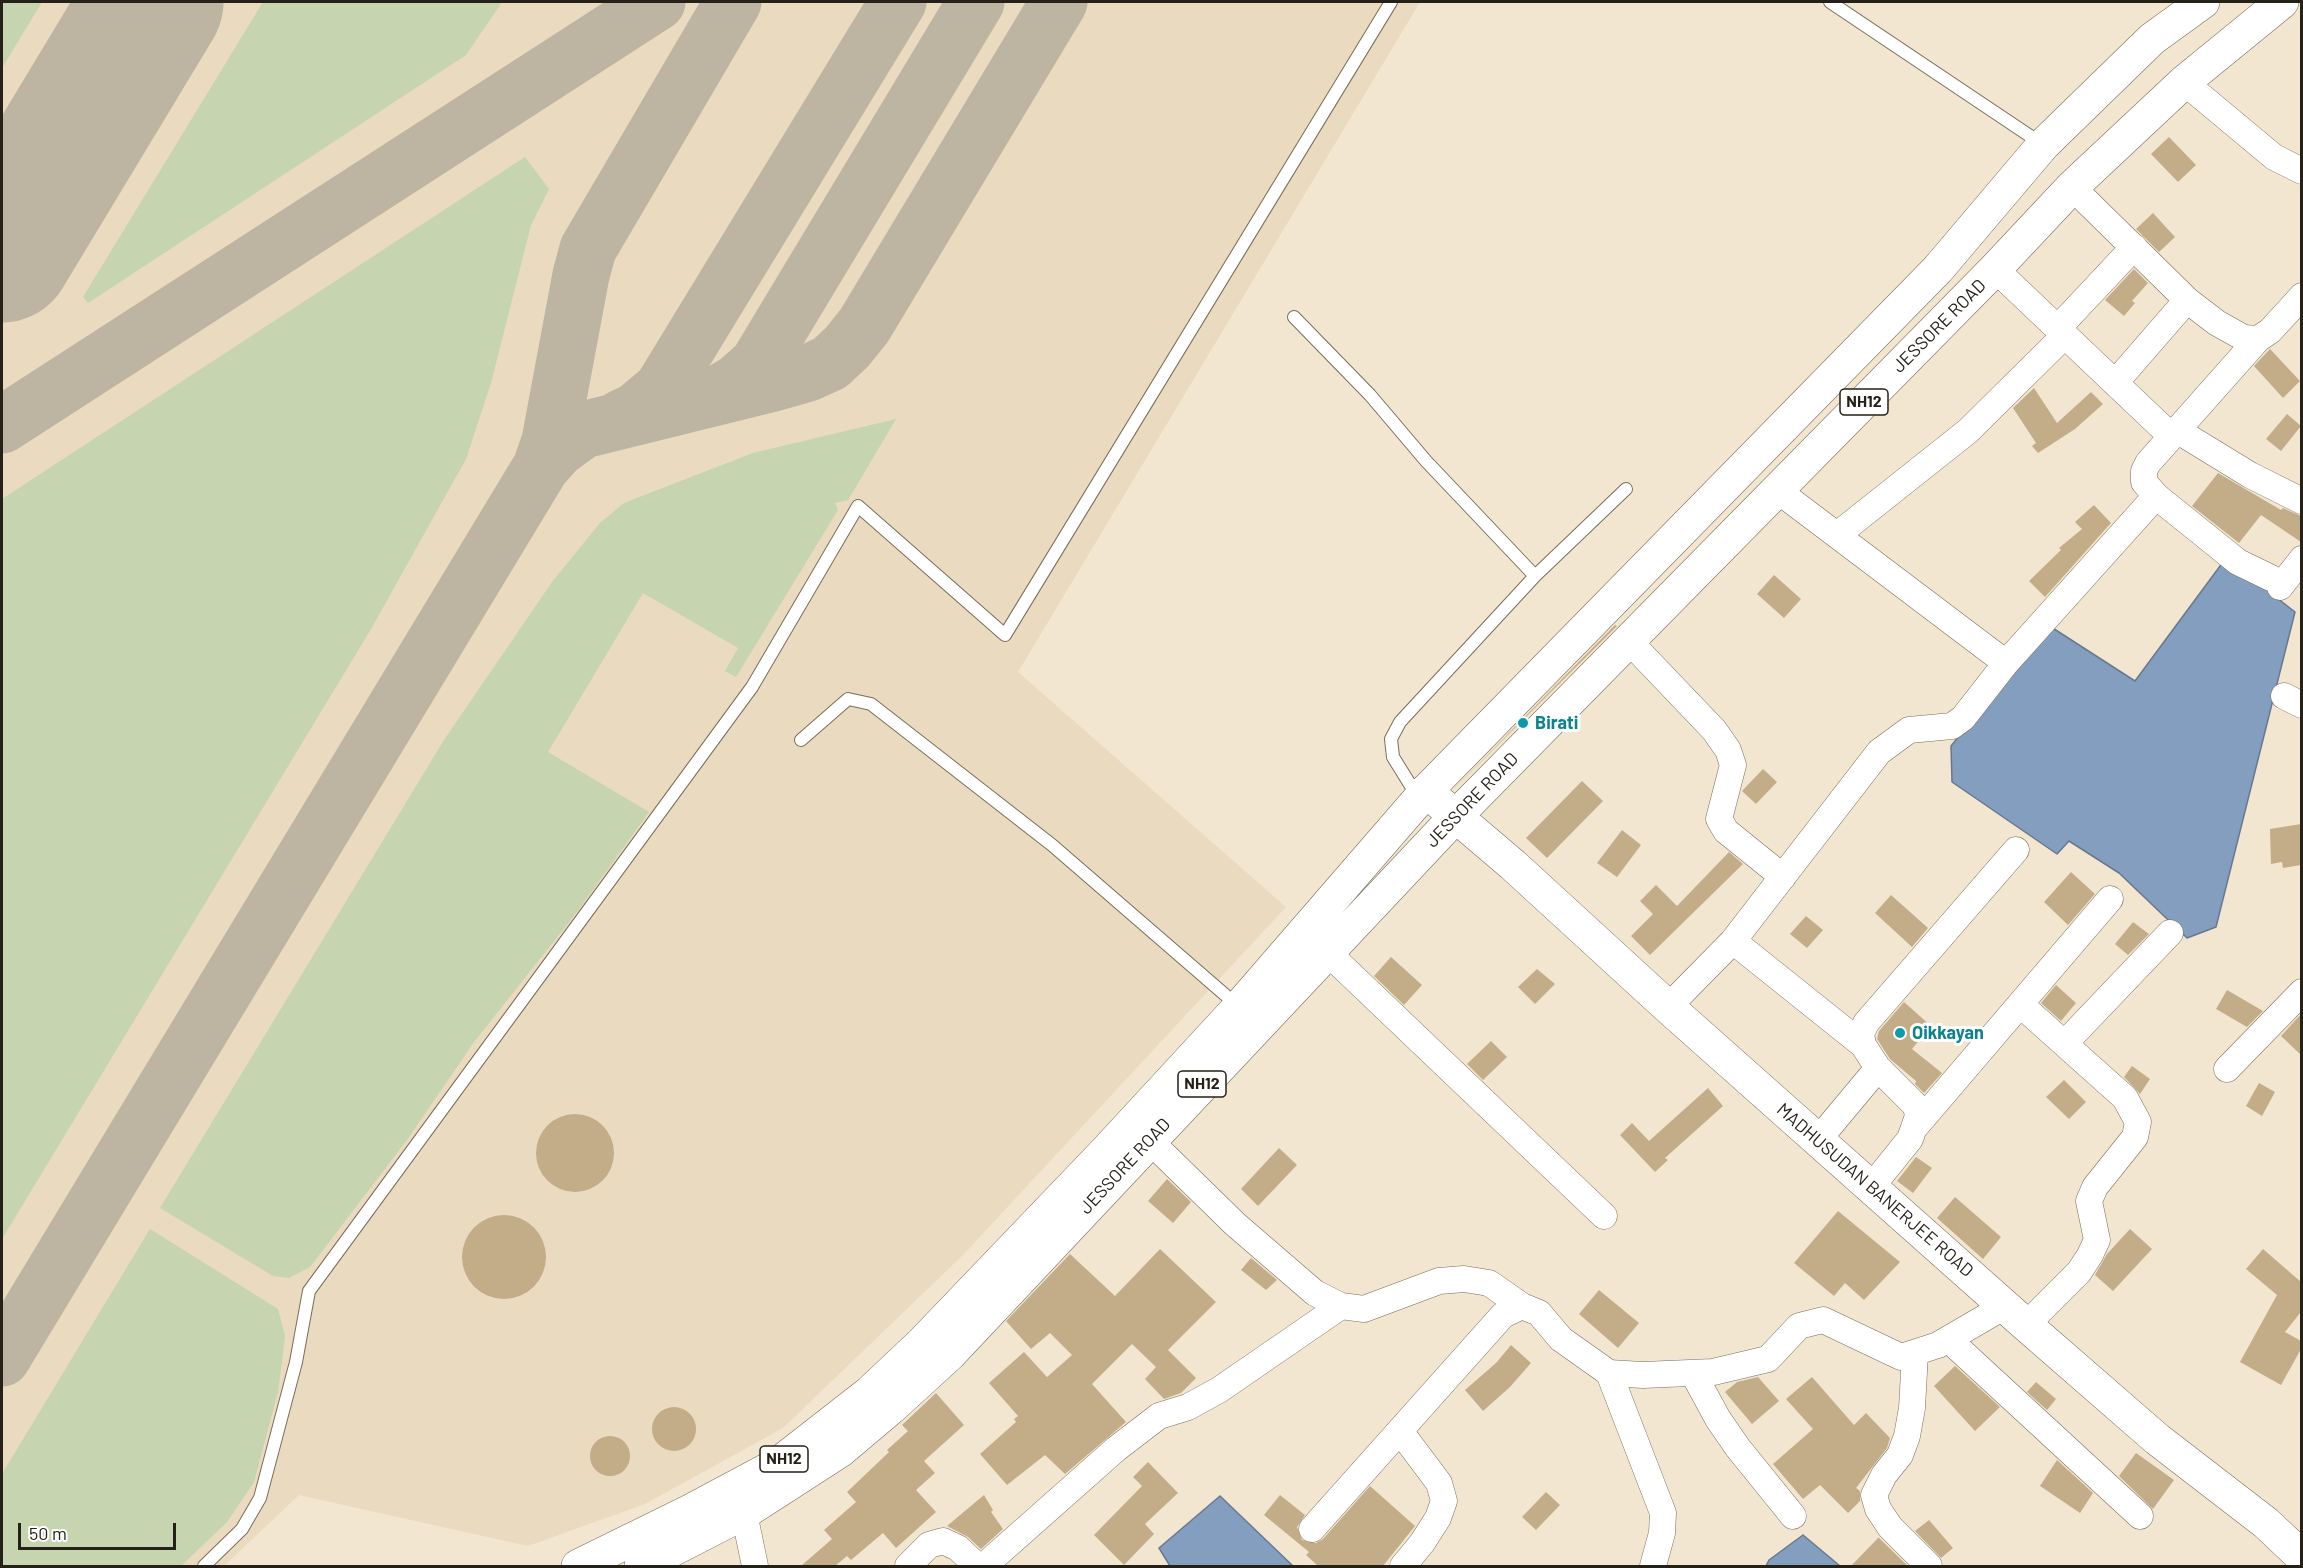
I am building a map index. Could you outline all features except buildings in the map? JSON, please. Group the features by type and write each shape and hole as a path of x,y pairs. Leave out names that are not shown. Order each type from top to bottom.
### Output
{"main road":[{"name":"NH12","path":"578,1566 690,1511 778,1464 869,1393 923,1342 1107,1150 1239,1007 1426,791 1938,269 2043,144 2152,39 2203,2"},
{"name":"JESSORE ROAD","path":"640,1566 744,1514 840,1451 950,1354 1456,816 1995,269 2072,187 2184,81 2282,2"},
{"name":"MADHUSUDAN BANERJEE ROAD","path":"1426,791 2157,1439 2266,1522 2301,1557"}],"street":[{"path":"2184,81 2274,157 2301,171"},
{"path":"2072,187 2187,300 2217,323 2244,338 2258,339"},
{"path":"1837,535 1918,473 1968,431 2062,332 2134,247"},
{"path":"1995,269 2115,383 2174,432 2187,437 2250,475 2301,501"},
{"path":"2301,296 2270,331 2258,339 2174,432 2144,471 2144,482 2156,496 2238,562 2275,583 2301,559"},
{"path":"2115,383 2187,300"},
{"path":"1777,490 2006,663"},
{"path":"1668,1007 1733,941 1879,752 1909,730 1952,726 2156,496"},
{"path":"1629,641 1714,730 1728,750 1733,765 1719,819 1726,831 1783,877"},
{"path":"1863,1045 1861,1034 1872,1013 2016,850"},
{"path":"1916,1126 2110,899"},
{"path":"2065,1043 2170,933"},
{"path":"1733,941 1863,1045 1878,1068 1916,1106 1918,1116 1910,1139 1872,1186"},
{"path":"1327,952 1604,1216"},
{"path":"2227,1069 2301,992"},
{"path":"1609,1373 1713,1372 1768,1359 1799,1326 1823,1320 1901,1357 2016,1315 2079,1272 2097,1240 2089,1201 2095,1187 2135,1137 2138,1122 2125,1098 2021,1005"},
{"path":"1818,1140 1878,1068"},
{"path":"1149,1140 1235,1224 1315,1293 1341,1306 1364,1309 1439,1281 1464,1279 1489,1283 1522,1306 1539,1313 1561,1339 1609,1373 1663,1513 1662,1533 1653,1566"},
{"path":"984,1566 1116,1449 1159,1416 1188,1407 1220,1390 1341,1306"},
{"path":"1312,1529 1503,1315 1522,1306"},
{"path":"1948,1339 2140,1516"},
{"path":"1915,1353 1912,1408 1907,1436 1900,1455 1884,1475 1874,1495 1878,1509 1890,1527 1929,1566"},
{"path":"1693,1373 1725,1429 1793,1516"},
{"path":"1400,1431 1439,1483 1444,1500 1438,1518 1422,1543 1403,1566"},
{"path":"744,1514 755,1566"},
{"path":"908,1566 928,1545 943,1541 958,1548 977,1566"}],"lane":[{"path":"204,1566 242,1529 260,1498 296,1362 309,1291 752,687 858,506 1005,635 1391,2"},
{"path":"1830,2 2043,144"},
{"path":"1294,317 1370,395 1426,461 1535,576"},
{"path":"1426,791 1411,786 1399,767 1391,748 1394,733 1535,576 1626,489"},
{"path":"801,740 848,699 871,704 1052,845 1239,1007"}],"shaded area":[{"path":"2,2 1420,2 1018,672 1286,907 963,1255 783,1428 645,1504 528,1546 299,1495 224,1566 2,1566"}],"green space":[{"path":"2,2 42,2 2,68"},
{"path":"263,2 502,2 466,55 88,303 83,297"},
{"path":"525,157 549,189 531,225 491,383 466,459 371,629 2,1239 2,499"},
{"path":"896,419 848,500 835,503 838,510 736,677 725,671 738,648 643,593 548,752 649,812 577,912 474,1042 407,1140 310,1267 289,1278 273,1276 160,1208 444,740 552,582 600,523 624,503 753,453"},
{"path":"150,1229 278,1309 285,1336 278,1392 254,1482 227,1522 181,1566 2,1566 2,1474"}],"water":[{"path":"2226,558 2295,612 2216,927 2187,938 2119,873 2069,841 2057,854 1952,782 1951,746 2048,625 2135,681"},
{"path":"1220,1496 1293,1566 1170,1566 1159,1548"},
{"path":"1803,1535 1840,1566 1766,1566 1769,1560"}],"taxiway":[{"path":"2,425 657,2"},
{"path":"2,1358 541,467 550,441 581,275 588,249 733,2"},
{"path":"621,418 636,411 662,389 898,2"},
{"path":"716,395 738,382 758,364 976,2"},
{"path":"541,467 557,449 583,430 773,383 808,373 830,363 864,326 1059,2"}],"runway":[{"path":"2,252 153,2"}],"place":[{"name":"Birati","path":"1523,723"},
{"name":"Oikkayan","path":"1900,1033"}]}
